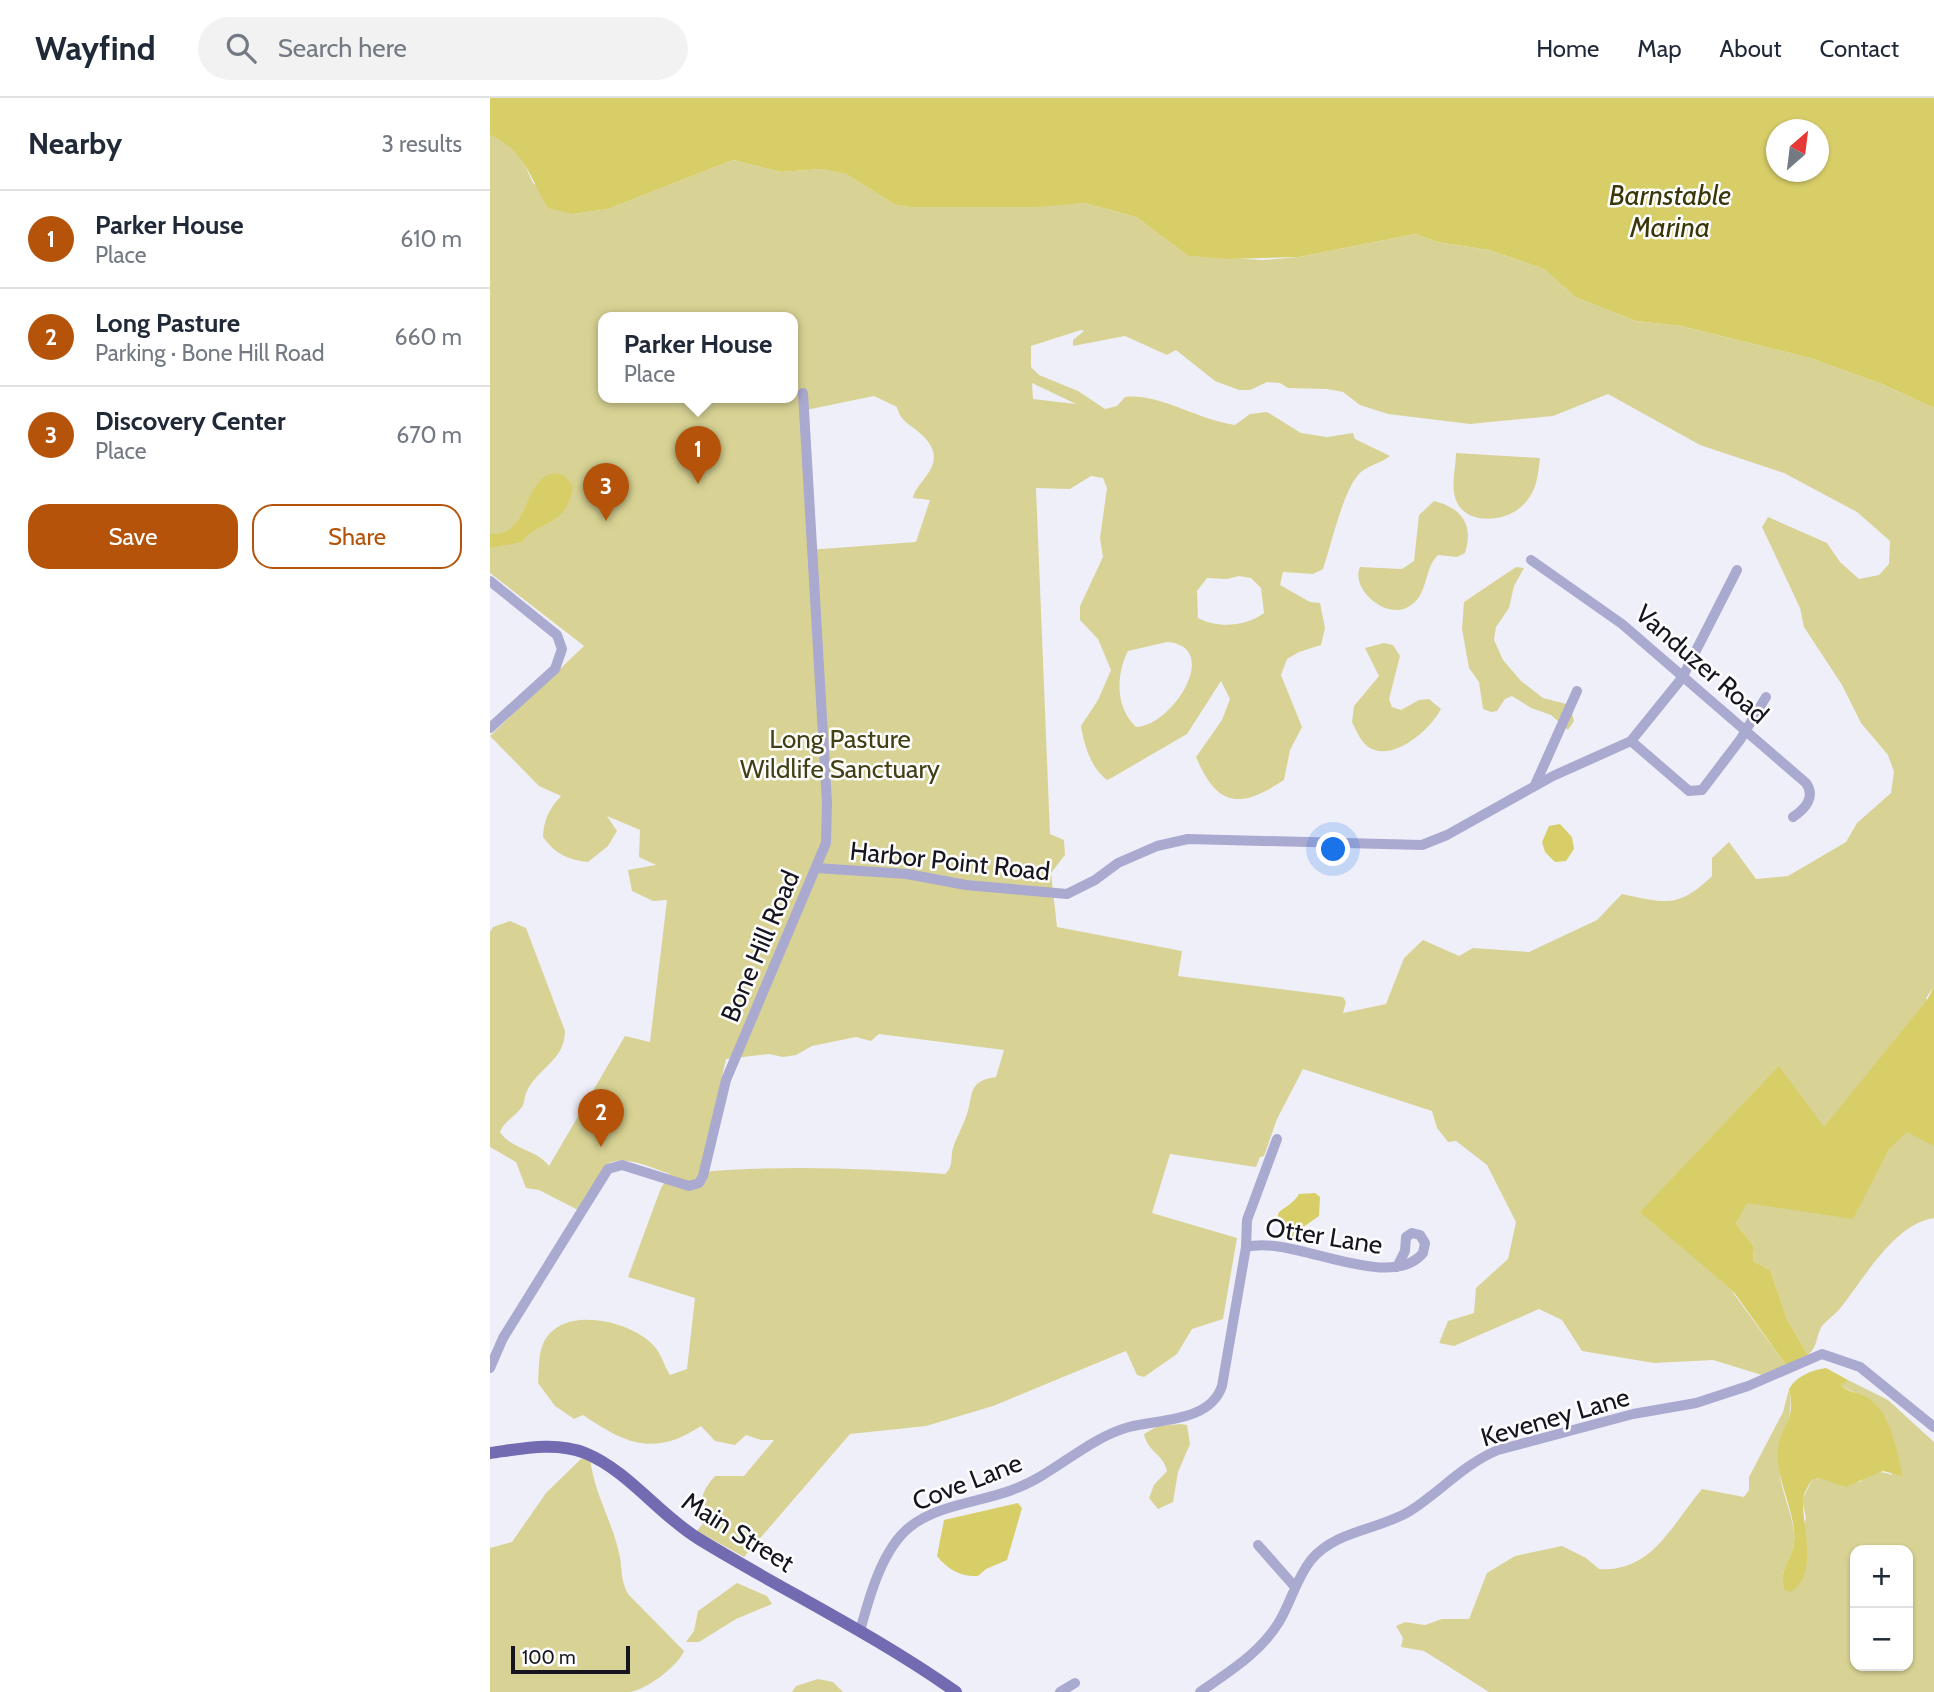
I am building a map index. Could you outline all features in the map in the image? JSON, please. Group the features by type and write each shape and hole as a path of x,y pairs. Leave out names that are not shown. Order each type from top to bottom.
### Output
{"main road":[{"name":"Main Street","path":"490,1453 550,1447 572,1448 593,1457 683,1528 860,1631 956,1692"}],"street":[{"name":"Bone Hill Road","path":"490,1368 514,1318 608,1170 622,1165 689,1185 699,1183 726,1080 827,836 803,393"},
{"name":"Vanduzer Road","path":"1531,560 1564,586 1614,617 1682,678 1710,697 1809,788 1810,799 1804,809 1793,817"},
{"path":"1737,570 1682,678 1632,741 1667,774 1694,792 1702,790 1766,697"},
{"path":"490,581 556,635 562,649 555,668 490,728"},
{"path":"1535,786 1577,691"},
{"name":"Harbor Point Road","path":"816,868 906,874 966,885 1068,894 1095,880 1118,863 1157,846 1188,839 1422,845 1535,786 1632,741"},
{"path":"1245,1247 1247,1220 1277,1139"},
{"name":"Otter Lane","path":"1245,1247 1283,1248 1326,1258 1397,1267"},
{"name":"Cove Lane","path":"860,1631 889,1554 912,1525 935,1513 1027,1485 1106,1436 1129,1427 1195,1412 1214,1401 1219,1394 1245,1247"},
{"name":"Keveney Lane","path":"1200,1692 1258,1650 1280,1620 1311,1561 1330,1545 1409,1511 1481,1457 1596,1423 1696,1403 1748,1386 1817,1355 1829,1355 1860,1367 1934,1427"},
{"path":"1258,1545 1295,1587"},
{"path":"1060,1692 1075,1683"}],"green space":[{"name":"Long Pasture Wildlife Sanctuary","path":"490,135 509,143 523,161 533,183 573,214 608,209 733,160 781,172 822,169 848,174 894,204 1004,207 1084,203 1136,217 1188,256 1263,260 1299,257 1415,234 1437,242 1489,250 1544,269 1575,297 1636,321 1681,326 1810,358 1882,384 1934,408 1934,986 1926,998 1931,1005 1927,1054 1790,1157 1716,1228 1734,1294 1786,1365 1762,1375 1713,1360 1654,1363 1582,1351 1562,1320 1539,1309 1454,1346 1439,1343 1448,1321 1474,1313 1476,1288 1508,1259 1516,1222 1487,1165 1456,1141 1448,1142 1437,1128 1432,1111 1303,1069 1277,1119 1264,1156 1260,1157 1256,1167 1170,1154 1152,1213 1237,1238 1223,1319 1192,1329 1177,1354 1144,1377 1137,1375 1126,1351 993,1406 926,1426 850,1434 744,1557 697,1531 705,1521 701,1502 704,1491 715,1476 744,1476 774,1440 761,1440 746,1435 735,1445 715,1441 701,1426 669,1441 640,1443 613,1433 583,1415 574,1419 555,1406 538,1383 539,1358 543,1344 552,1332 564,1324 580,1320 613,1323 643,1337 659,1352 670,1375 687,1369 695,1298 628,1277 661,1188 670,1174 637,1162 612,1162 605,1166 578,1210 539,1190 526,1188 516,1162 490,1147 490,932 493,927 510,921 526,928 565,1031 564,1041 556,1057 532,1083 522,1107 500,1132 511,1143 538,1156 549,1166 625,1036 650,1042 667,900 653,901 632,891 628,870 656,865 639,857 640,830 607,816 617,831 608,846 588,862 562,855 543,837 548,815 561,796 539,786 490,736 584,646 490,573","holes":["1081,330 1084,331 1073,340 1073,346 1125,336 1167,355 1176,350 1215,381 1239,390 1250,390 1267,382 1280,383 1288,388 1327,389 1343,392 1360,405 1388,414 1470,424 1553,416 1608,394 1700,445 1784,473 1857,512 1890,541 1889,564 1879,575 1859,579 1840,562 1827,543 1768,517 1762,527 1800,608 1804,627 1842,685 1861,723 1888,755 1894,772 1891,793 1857,823 1846,842 1788,876 1756,879 1729,842 1712,858 1712,876 1690,894 1670,901 1622,894 1597,920 1529,952 1473,948 1459,956 1423,940 1404,958 1386,1004 1343,1013 1346,1002 1343,997 1178,976 1182,951 1057,927 1051,873 1065,855 1064,840 1050,834 1036,488 1070,489 1091,476 1103,478 1107,488 1100,538 1103,557 1080,606 1080,620 1098,639 1111,670 1098,700 1081,726 1093,763 1107,780 1187,734 1221,681 1230,699 1222,720 1196,757 1204,774 1222,795 1243,799 1255,796 1284,780 1290,750 1302,727 1281,675 1287,659 1321,645 1325,628 1320,603 1310,602 1280,585 1283,572 1313,574 1323,569 1344,503 1355,479 1364,470 1390,456 1355,439 1353,433 1327,437 1301,433 1267,412 1250,414 1235,425 1138,397 1125,397 1117,406 1105,409 1078,391 1039,375 1031,367 1031,346","1032,383 1076,404 1033,399","874,396 897,407 904,420 922,435 934,455 930,471 913,498 930,500 916,542 808,550 801,411","1239,576 1251,578 1261,588 1264,613 1249,621 1223,625 1198,618 1197,591 1207,578 1227,579","1167,642 1183,647 1191,657 1191,670 1177,700 1165,713 1150,723 1136,727 1129,719 1121,700 1121,670 1128,651","879,1034 1004,1050 996,1077 986,1079 975,1086 953,1148 951,1165 945,1174 822,1168 700,1172 726,1059 769,1054 783,1057 796,1055 812,1046 856,1037 871,1041"]},
{"path":"1456,453 1540,458 1532,494 1516,511 1506,515 1484,519 1473,516 1457,503 1454,492"},
{"path":"1434,501 1452,508 1463,519 1468,534 1465,553 1457,557 1438,555 1430,567 1419,596 1408,607 1399,610 1381,606 1365,593 1360,584 1360,567 1402,569 1414,561 1419,515"},
{"path":"1516,567 1524,568 1514,586 1509,608 1496,627 1494,640 1503,660 1521,681 1543,698 1570,705 1574,721 1568,730 1551,715 1531,708 1512,696 1505,699 1497,711 1483,709 1479,682 1469,668 1462,629 1464,602"},
{"path":"1384,643 1393,645 1400,656 1389,699 1392,707 1401,710 1419,700 1429,699 1441,709 1420,735 1398,748 1377,751 1367,746 1360,738 1352,722 1354,706 1379,676 1365,648"},
{"path":"1934,1104 1934,1218 1919,1222 1905,1231 1880,1255 1838,1311 1822,1326 1814,1348 1808,1355 1787,1319 1770,1270 1753,1261 1754,1247 1734,1220 1724,1166 1869,1168"},
{"path":"1848,1380 1888,1400 1934,1442 1934,1692 1489,1692 1424,1651 1401,1647 1403,1638 1396,1626 1405,1622 1425,1625 1442,1619 1469,1619 1487,1573 1515,1556 1562,1546 1586,1558 1599,1569 1617,1568 1647,1555 1659,1544 1702,1489 1744,1497 1749,1490 1749,1477 1783,1412 1789,1389 1790,1411 1781,1452 1780,1474 1793,1526 1794,1543 1784,1570 1784,1589 1806,1518 1802,1500 1812,1480 1819,1478 1860,1482 1875,1473 1892,1475 1858,1394 1840,1386"},
{"path":"1187,1425 1190,1444 1178,1472 1173,1502 1158,1509 1149,1498 1154,1485 1167,1471 1163,1461 1148,1445 1144,1434 1158,1426"},
{"path":"584,1456 590,1457 595,1482 617,1544 628,1594 684,1651 661,1676 630,1692 490,1692 490,1548 512,1542 546,1493"},
{"path":"737,1583 767,1596 772,1604 736,1619 699,1642 686,1642 694,1631 698,1611"},
{"path":"818,1679 833,1682 843,1692 792,1692 796,1686"}],"water":[{"name":"Barnstable Marina","path":"490,98 1934,98 1934,408 1882,384 1810,358 1681,326 1636,321 1575,297 1544,269 1489,250 1437,242 1415,234 1299,257 1230,259 1188,256 1136,217 1084,203 1037,207 911,207 894,204 847,174 822,169 781,172 733,160 608,209 573,214 548,208 519,156 502,141 490,135"},
{"path":"555,473 564,475 573,486 570,500 558,517 535,530 522,542 490,548 490,534 503,532 513,526 536,485 544,477"},
{"path":"1560,824 1572,837 1574,849 1566,861 1555,862 1545,852 1542,842 1549,826"},
{"path":"1934,986 1934,1146 1907,1132 1889,1149 1853,1219 1747,1203 1736,1223 1754,1247 1753,1261 1770,1270 1787,1319 1808,1355 1786,1365 1733,1291 1640,1212 1779,1066 1824,1127 1927,1000"},
{"path":"1315,1193 1320,1197 1319,1216 1299,1230 1292,1243 1286,1238 1279,1222 1279,1213 1299,1194"},
{"path":"1826,1368 1848,1380 1841,1386 1871,1400 1878,1407 1893,1435 1903,1476 1883,1471 1846,1487 1819,1478 1812,1480 1803,1501 1807,1550 1805,1574 1800,1584 1791,1592 1784,1589 1783,1575 1793,1550 1794,1532 1778,1463 1779,1442 1790,1416 1789,1389 1805,1374"},
{"path":"1018,1503 1022,1508 1007,1560 986,1569 978,1576 972,1576 955,1571 937,1556 944,1520"}],"place":[{"name":"Parker House","path":"698,484"},
{"name":"Discovery Center","path":"606,521"},
{"name":"Long Pasture","path":"601,1147"}]}
